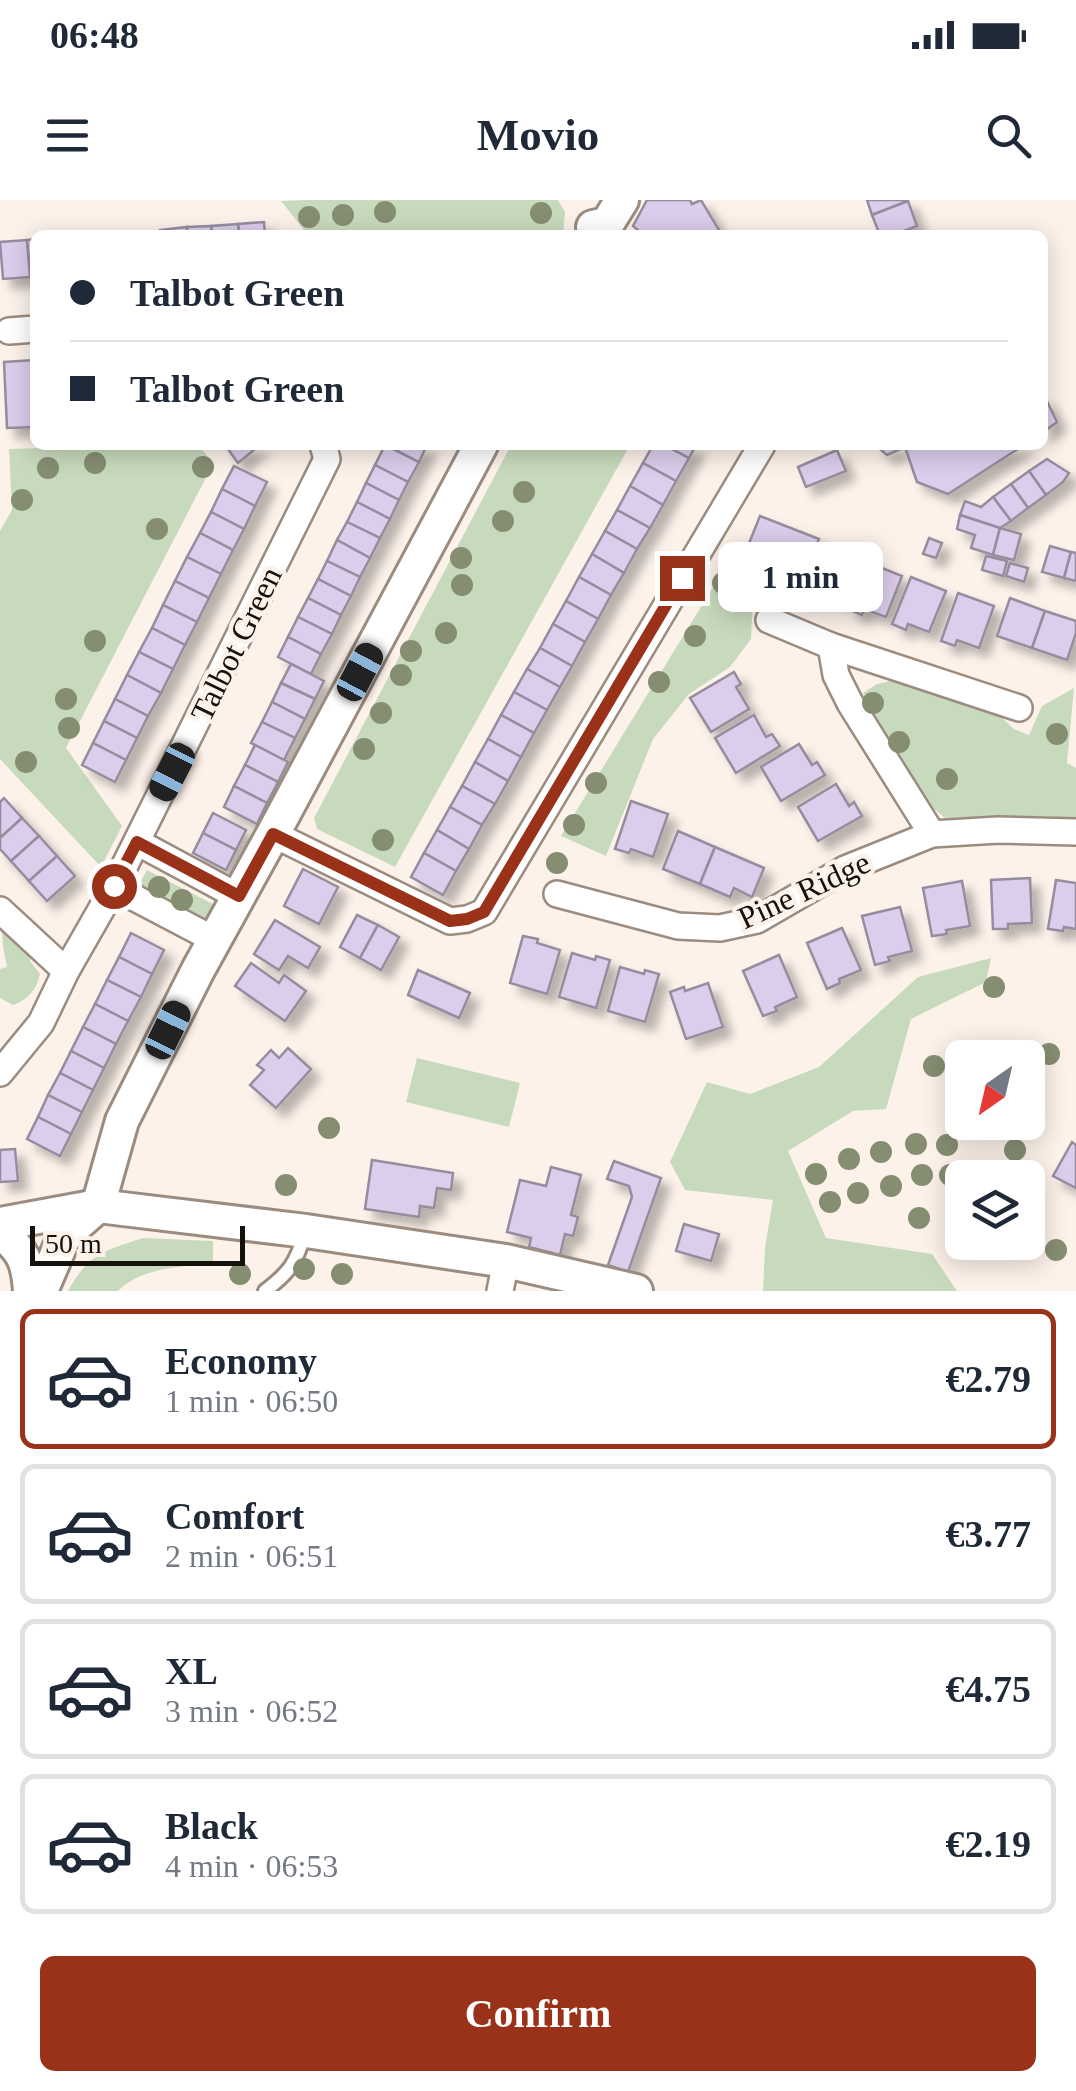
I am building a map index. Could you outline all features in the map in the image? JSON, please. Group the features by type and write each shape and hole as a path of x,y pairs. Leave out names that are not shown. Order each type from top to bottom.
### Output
{"street":[{"path":"592,221 607,224 622,200"},
{"name":"Talbot Green","path":"3,1062 41,1023 114,886 328,459 325,450"},
{"path":"40,1291 65,1234 98,1206 122,1121 478,450"},
{"path":"273,834 450,921 484,912 759,450"},
{"path":"770,620 832,646 1018,708"},
{"path":"832,646 836,675 850,703 932,834"},
{"name":"Pine Ridge","path":"557,894 678,926 720,928 756,920 845,868 932,834 998,830 1076,832"},
{"path":"137,842 239,896"},
{"path":"114,886 215,940"},
{"path":"0,910 66,972"},
{"path":"0,1228 98,1206 306,1231 503,1276 636,1291"},
{"path":"0,1228 28,1264 30,1291"}],"lane":[{"path":"265,1291 297,1260 306,1231"}],"green space":[{"path":"558,200 565,212 563,230 304,230 281,201"},
{"path":"9,449 203,450 213,464 66,748 122,826 101,867 0,759 0,531 12,510"},
{"path":"508,450 627,450 395,867 317,829 314,818"},
{"path":"732,556 754,574 751,639 730,667 689,694 653,739 606,856 561,836"},
{"path":"895,680 995,711 1014,729 1029,735 1042,706 1074,688 1067,763 1076,768 1076,820 1045,816 945,818 933,808 866,706 863,693 877,684"},
{"path":"147,870 213,904 205,921 139,885"},
{"path":"2,930 31,956 30,961 40,974 31,994 13,1005 0,998 0,969 7,967"},
{"path":"991,958 986,982 911,1019 886,1109 853,1111 788,1151 826,1238 932,1254 957,1291 763,1291 773,1200 685,1190 670,1162 707,1082 750,1094 819,1067 918,977"},
{"path":"417,1058 520,1083 509,1127 406,1102"},
{"path":"143,1238 213,1241 213,1263 150,1273 118,1291 68,1291 99,1255"}],"building":[{"path":"647,200 690,200 692,204 701,200 719,230 638,230 633,226"},
{"path":"867,200 908,200 908,201 872,215"},
{"path":"908,201 917,226 878,230 872,215"},
{"path":"264,222 265,230 239,230 238,224"},
{"path":"238,224 239,230 211,230 211,226"},
{"path":"211,226 211,230 187,230"},
{"path":"27,240 30,277 3,279 0,242"},
{"path":"30,360 30,427 7,428 4,362"},
{"path":"1048,403 1057,422 1048,429"},
{"path":"229,450 254,450 238,463"},
{"path":"382,450 395,450 419,462 408,482 375,465"},
{"path":"396,450 425,450 419,462"},
{"path":"650,450 674,450 689,458 676,481 643,463"},
{"path":"674,450 693,450 689,458"},
{"path":"837,450 846,471 806,487 798,467"},
{"path":"906,450 1016,450 948,494 917,482"},
{"path":"1047,459 1069,473 1046,495 1029,471"},
{"path":"643,463 676,481 663,505 630,486"},
{"path":"375,465 408,482 399,500 366,483"},
{"path":"234,466 267,482 255,506 222,489"},
{"path":"1029,471 1046,495 1028,508 1011,484"},
{"path":"366,483 399,500 390,519 357,502"},
{"path":"1011,484 1028,508 1011,521 993,497"},
{"path":"630,486 663,505 650,528 617,510"},
{"path":"222,489 255,506 244,529 211,512"},
{"path":"993,497 1011,521 1000,528 960,515 965,501 981,507"},
{"path":"357,502 390,519 380,538 347,522"},
{"path":"617,510 650,528 637,549 605,531"},
{"path":"211,512 244,529 233,550 200,533"},
{"path":"960,515 1000,528 993,555 971,548 975,535 957,529"},
{"path":"760,516 819,539 800,588 786,582 788,576 765,567 769,556 747,548"},
{"path":"347,522 380,538 370,558 337,540"},
{"path":"1000,528 1021,534 1014,560 993,555"},
{"path":"605,531 637,549 624,573 592,554"},
{"path":"200,533 233,550 221,574 187,557"},
{"path":"929,538 942,543 936,558 923,554"},
{"path":"337,540 370,558 360,577 327,561"},
{"path":"824,544 859,558 843,600 822,591 819,597 805,592"},
{"path":"1050,546 1071,552 1064,578 1042,572"},
{"path":"1071,552 1076,553 1076,581 1064,578"},
{"path":"592,554 624,573 611,595 579,577"},
{"path":"986,556 1007,561 1003,576 982,570"},
{"path":"187,557 221,574 209,598 175,581"},
{"path":"327,561 360,577 351,596 318,579"},
{"path":"867,562 902,576 886,617 864,609 862,615 848,609"},
{"path":"1010,563 1028,568 1024,582 1006,576"},
{"path":"579,577 611,595 598,619 566,601"},
{"path":"911,577 946,591 929,632 908,624 906,630 892,624"},
{"path":"318,579 351,596 341,615 308,598"},
{"path":"175,581 209,598 197,622 163,605"},
{"path":"958,593 994,606 979,648 957,640 955,646 941,641"},
{"path":"308,598 341,615 332,634 298,617"},
{"path":"1010,598 1045,611 1032,648 997,636"},
{"path":"566,601 598,619 585,642 553,624"},
{"path":"163,605 197,622 185,645 152,628"},
{"path":"1045,611 1076,621 1067,660 1032,648"},
{"path":"298,617 332,634 321,654 288,637"},
{"path":"553,624 585,642 572,666 540,648"},
{"path":"152,628 185,645 173,669 139,652"},
{"path":"288,637 321,654 311,674 278,657"},
{"path":"540,648 572,666 560,687 527,669"},
{"path":"139,652 173,669 161,693 127,675"},
{"path":"291,664 324,681 315,699 281,683"},
{"path":"527,669 560,687 547,710 514,692"},
{"path":"734,672 741,684 736,687 749,709 711,732 690,698"},
{"path":"127,675 161,693 148,716 115,699"},
{"path":"281,683 315,699 305,719 272,702"},
{"path":"514,692 547,710 534,733 501,715"},
{"path":"115,699 148,716 137,738 104,721"},
{"path":"272,702 305,719 295,738 262,722"},
{"path":"501,715 534,733 521,757 488,739"},
{"path":"754,715 766,737 772,734 780,746 736,773 715,738"},
{"path":"104,721 137,738 126,760 93,743"},
{"path":"262,722 295,738 284,760 251,743"},
{"path":"488,739 521,757 508,781 475,762"},
{"path":"93,743 126,760 115,782 82,765"},
{"path":"799,744 812,765 817,762 825,775 781,801 761,767"},
{"path":"255,745 288,762 278,782 245,765"},
{"path":"475,762 508,781 495,804 462,786"},
{"path":"245,765 278,782 267,803 234,786"},
{"path":"836,784 849,806 854,802 862,816 818,841 798,807"},
{"path":"234,786 267,803 257,824 224,807"},
{"path":"462,786 495,804 482,825 450,807"},
{"path":"4,798 22,818 0,838 0,802"},
{"path":"631,801 668,814 653,857 631,849 629,853 615,849"},
{"path":"450,807 482,825 469,849 437,830"},
{"path":"213,813 246,830 236,850 203,833"},
{"path":"22,818 39,836 11,861 0,849 0,838"},
{"path":"437,830 469,849 456,871 424,853"},
{"path":"678,831 715,847 700,884 663,869"},
{"path":"203,833 236,850 226,870 193,853"},
{"path":"39,836 57,856 29,881 11,861"},
{"path":"715,847 764,868 752,897 734,888 730,897 700,884"},
{"path":"424,853 456,871 443,895 411,877"},
{"path":"57,856 75,876 47,901 29,881"},
{"path":"303,869 338,887 319,924 284,906"},
{"path":"1030,878 1032,923 993,929 991,880"},
{"path":"1056,880 1076,883 1076,929 1048,929"},
{"path":"962,881 970,926 932,936 923,888"},
{"path":"900,907 912,951 875,965 862,916"},
{"path":"357,915 378,925 360,958 340,947"},
{"path":"275,920 320,947 308,968 288,956 279,970 254,954"},
{"path":"378,925 399,937 381,970 360,958"},
{"path":"842,928 861,970 827,989 807,943"},
{"path":"131,933 164,950 152,974 119,957"},
{"path":"523,936 560,950 547,994 510,983"},
{"path":"572,953 610,960 596,1008 559,997"},
{"path":"779,955 797,997 763,1016 743,971"},
{"path":"119,957 152,974 141,997 107,980"},
{"path":"251,963 279,983 284,975 306,991 285,1021 235,986"},
{"path":"620,967 659,974 645,1022 608,1011"},
{"path":"418,970 470,993 459,1018 408,995"},
{"path":"107,980 141,997 128,1021 95,1004"},
{"path":"708,983 723,1027 686,1039 670,992"},
{"path":"95,1004 128,1021 116,1044 83,1027"},
{"path":"83,1027 116,1044 104,1068 71,1051"},
{"path":"288,1048 311,1069 276,1108 250,1085 264,1070 257,1065 271,1050 279,1058"},
{"path":"71,1051 104,1068 93,1090 60,1073"},
{"path":"60,1073 93,1090 82,1112 48,1095"},
{"path":"48,1095 82,1112 71,1134 38,1117"},
{"path":"38,1117 71,1134 60,1156 27,1139"},
{"path":"1072,1142 1076,1145 1076,1188 1053,1176"},
{"path":"15,1149 18,1181 0,1182 0,1150"},
{"path":"372,1160 453,1173 451,1190 437,1188 434,1208 420,1206 419,1217 365,1209"},
{"path":"614,1161 661,1178 628,1272 608,1265 632,1197 629,1186 607,1179"},
{"path":"551,1167 581,1175 571,1215 578,1217 573,1236 565,1234 560,1255 529,1247 531,1238 507,1232 520,1180 546,1186"},
{"path":"684,1224 719,1234 711,1261 676,1251"}],"route":[{"path":"114,886 137,842 239,896 273,834 450,921 484,912 682,578"}]}
